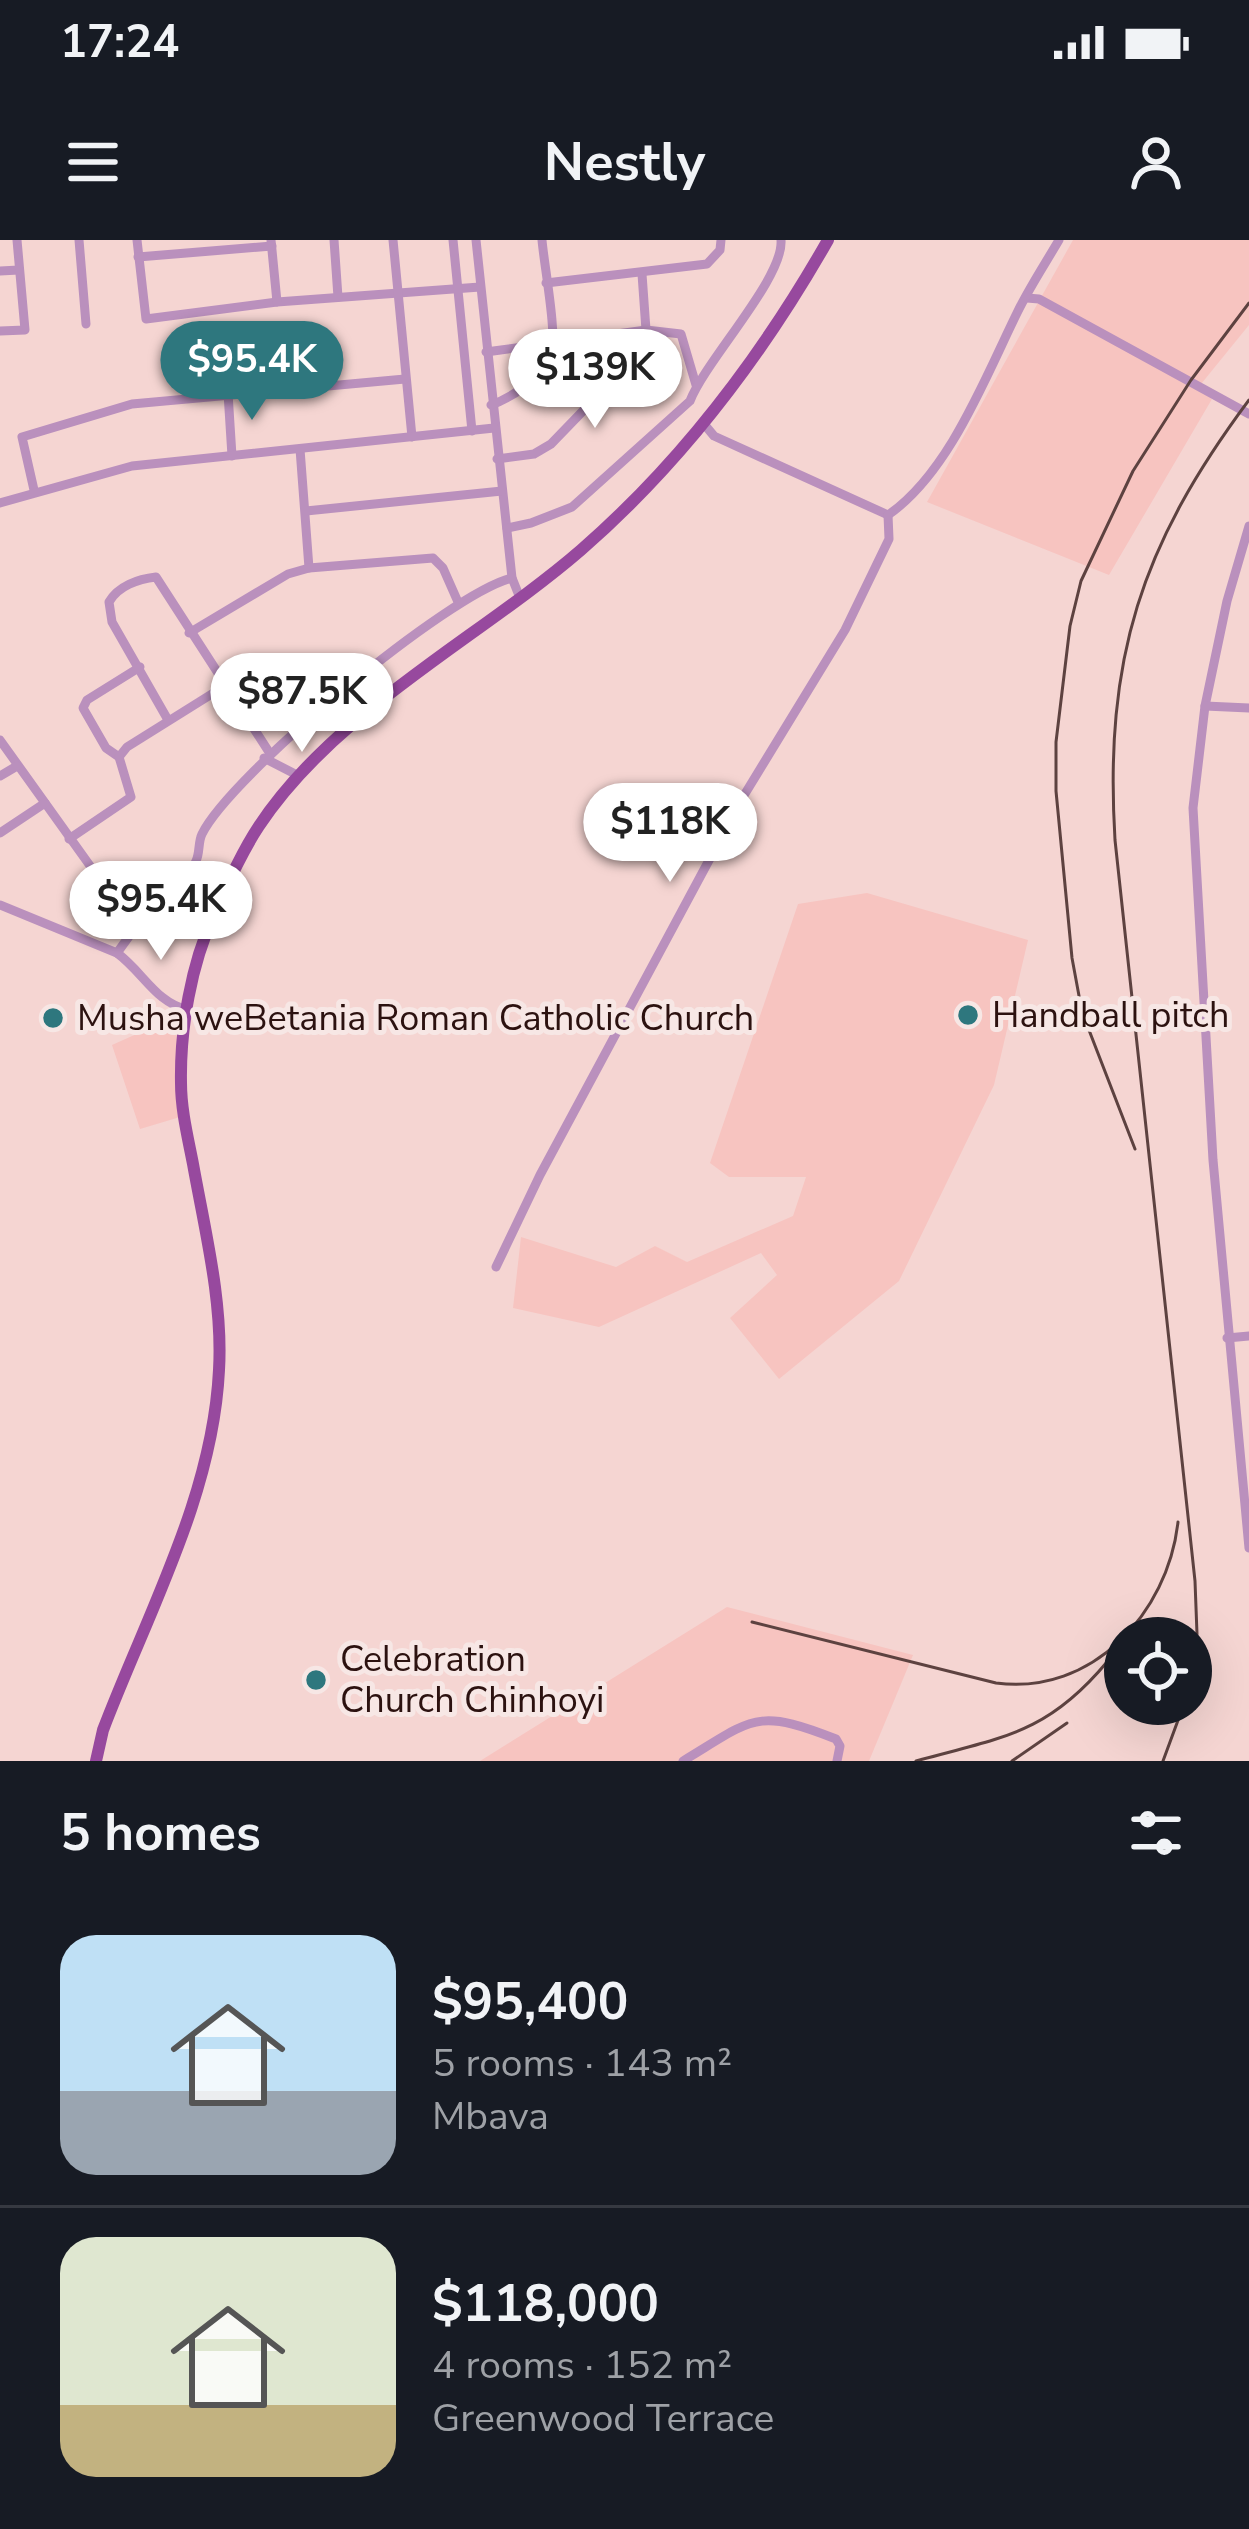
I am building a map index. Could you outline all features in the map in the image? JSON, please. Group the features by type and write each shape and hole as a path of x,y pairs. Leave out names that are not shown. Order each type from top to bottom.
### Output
{"main road":[{"path":"96,1761 103,1730 206,1467 217,1400 218,1327 181,1084 188,1010 213,918 258,827 299,776 390,693 580,551 641,494 704,424 776,329 828,240"}],"street":[{"path":"0,331 25,330 17,240"},
{"path":"79,240 86,325"},
{"path":"137,240 146,319 277,302 480,287"},
{"path":"334,240 338,297"},
{"path":"393,240 412,436"},
{"path":"453,240 472,430"},
{"path":"476,240 497,459 512,578 520,598"},
{"path":"491,405 514,395 550,361 553,344 542,240"},
{"path":"546,284 707,264 720,250 721,240"},
{"path":"507,528 572,507 690,401 696,385 775,270 782,240"},
{"path":"888,515 914,497 935,465 1002,351 1018,309 1059,240"},
{"path":"138,257 272,243 277,302"},
{"path":"0,271 19,270"},
{"path":"642,274 646,330"},
{"path":"1027,298 1039,299 1249,414"},
{"path":"486,352 646,330 681,334 696,385"},
{"path":"497,459 534,454 551,444 609,384 611,335"},
{"path":"34,490 22,436 132,404 405,379"},
{"path":"228,393 232,456"},
{"path":"704,424 714,436 888,515"},
{"path":"0,503 133,466 494,428"},
{"path":"299,449 309,568"},
{"path":"306,511 502,491"},
{"path":"496,1268 550,1155 732,817 845,630 889,538 888,515"},
{"path":"1249,526 1205,706 1193,808 1213,1160 1249,1548"},
{"path":"189,633 287,574 309,568 434,558 458,602"},
{"path":"168,720 112,622 109,602 113,594 140,579 155,577 267,755 299,776"},
{"path":"118,953 130,934 163,912 199,857 200,836 267,755 458,602 493,582 512,578"},
{"path":"69,839 131,797 119,757 106,748 83,708 87,700 140,667"},
{"path":"119,757 127,747 224,687"},
{"path":"1205,706 1249,708"},
{"path":"0,740 116,902 130,934"},
{"path":"0,776 17,766"},
{"path":"0,833 45,803"},
{"path":"0,905 118,953 166,1004 188,1010"},
{"path":"1227,1338 1249,1336"},
{"path":"683,1761 751,1720 772,1719 836,1738 840,1746 837,1761"}],"shaded area":[{"path":"1073,240 1249,240 1249,325 1197,389 1212,399 1109,575 927,502"},
{"path":"867,893 1028,940 994,1085 899,1281 779,1379 730,1318 777,1275 761,1253 599,1327 513,1308 521,1237 616,1267 655,1246 687,1262 793,1216 806,1177 729,1177 710,1163 798,904"},
{"path":"159,1014 176,1019 180,1117 140,1129 112,1045 141,1032"},
{"path":"727,1607 913,1655 869,1761 480,1761"}],"railway":[{"path":"1135,1149 1082,1012 1072,958 1056,791 1056,742 1070,626 1081,581 1133,471 1191,380 1249,303"},
{"path":"1196,1617 1115,840 1113,775 1116,715 1137,606 1181,504 1249,400"},
{"path":"752,1622 996,1683 1031,1684 1064,1676 1119,1642 1159,1587 1178,1522"},
{"path":"916,1761 1022,1730 1064,1704 1104,1665"},
{"path":"1012,1761 1067,1723"},
{"path":"1163,1761 1176,1725"}],"place":[{"name":"Handball pitch","path":"968,1015"},
{"name":"Musha weBetania Roman Catholic Church","path":"53,1018"},
{"name":"Celebration Church Chinhoyi","path":"316,1680"}]}
